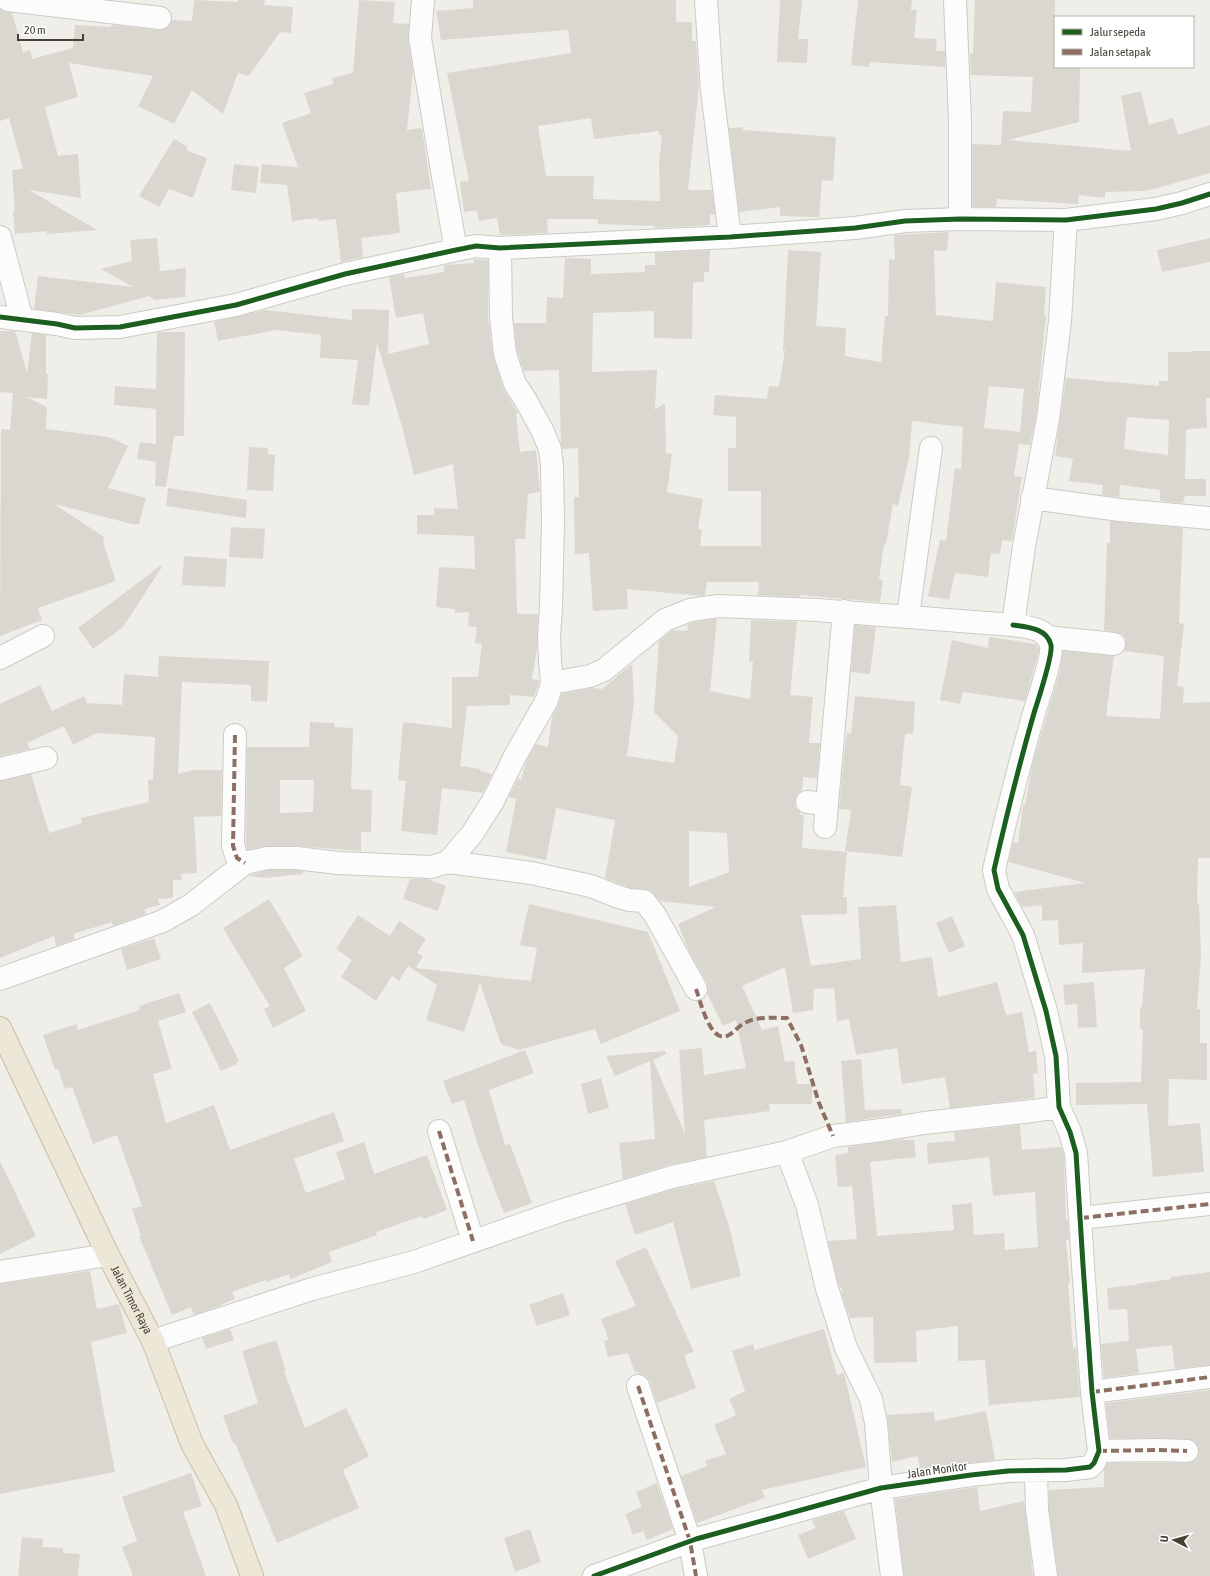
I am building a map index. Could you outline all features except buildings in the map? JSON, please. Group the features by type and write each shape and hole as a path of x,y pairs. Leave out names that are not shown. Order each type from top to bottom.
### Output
{"highway":[{"name":"Jalan Timor Raya","path":"0,1028 108,1254 153,1341 192,1444 226,1505 252,1576"}],"street":[{"path":"8,0 160,18"},
{"path":"423,0 420,38 456,250"},
{"path":"706,0 712,90 730,237"},
{"path":"955,0 960,121 960,218"},
{"path":"0,317 22,319 75,328 120,327 236,305 346,274 476,246 500,248 730,237 855,228 905,220 960,218 1066,220 1156,209 1210,194"},
{"path":"1014,625 1024,546 1048,419 1059,329 1066,220"},
{"path":"0,237 22,319"},
{"path":"448,862 472,834 493,801 515,756 547,700 552,683 549,637 553,522 552,466 550,449 542,430 515,384 505,354 501,317 500,248"},
{"path":"908,616 931,448"},
{"path":"1032,498 1120,510 1210,518"},
{"path":"552,683 590,676 604,670 665,620 690,610 718,606 908,616 1014,625 1032,628 1047,637 1114,644"},
{"path":"825,827 817,803 844,612"},
{"path":"0,658 43,636"},
{"path":"1047,637 1051,646 1050,656 1033,715 994,870 998,889 1023,935 1046,1011 1056,1056 1058,1107 1070,1132 1076,1153 1082,1264 1092,1392 1099,1451 1187,1451"},
{"path":"235,735 233,846 237,858 245,863"},
{"path":"0,769 46,758"},
{"path":"0,980 163,921 191,905 245,863 267,858 296,858 338,863 430,867 448,862 531,873 591,886 616,896 644,902 655,915 696,989"},
{"path":"153,1341 312,1289 414,1262 560,1211 672,1177 787,1152 833,1136 931,1122 1033,1112 1058,1107"},
{"path":"439,1131 473,1241"},
{"path":"787,1152 807,1205 826,1285 846,1348 871,1399 876,1423 881,1488 892,1576"},
{"path":"1080,1218 1210,1204"},
{"path":"0,1272 108,1254"},
{"path":"1092,1392 1210,1377"},
{"path":"638,1386 690,1541 696,1576"},
{"name":"Jalan Monitor","path":"594,1576 690,1541 881,1488 971,1475 1036,1470 1066,1470 1090,1467 1094,1463 1099,1451"},
{"path":"1036,1470 1037,1510 1046,1576"}],"marked path":[{"path":"235,735 233,846 237,858 245,863"},
{"path":"696,989 703,1011 711,1027 721,1036 727,1036 743,1024 755,1019 787,1018 801,1045 819,1103 833,1136"},
{"path":"439,1131 473,1241"},
{"path":"1081,1218 1210,1204"},
{"path":"1092,1392 1210,1377"},
{"path":"638,1386 690,1541 696,1576"},
{"path":"1099,1451 1187,1451"}],"cycle path":[{"path":"0,317 57,324 75,328 120,327 236,305 345,274 476,246 500,248 730,237 855,228 905,221 960,219 1066,220 1156,209 1210,194"},
{"path":"594,1576 696,1539 881,1488 1008,1471 1066,1470 1090,1467 1094,1463 1099,1451 1092,1392 1076,1153 1070,1132 1059,1107 1056,1056 1046,1011 1023,935 998,889 994,870 1018,772 1045,678 1051,651 1049,639 1041,632 1036,629 1013,625"}]}
